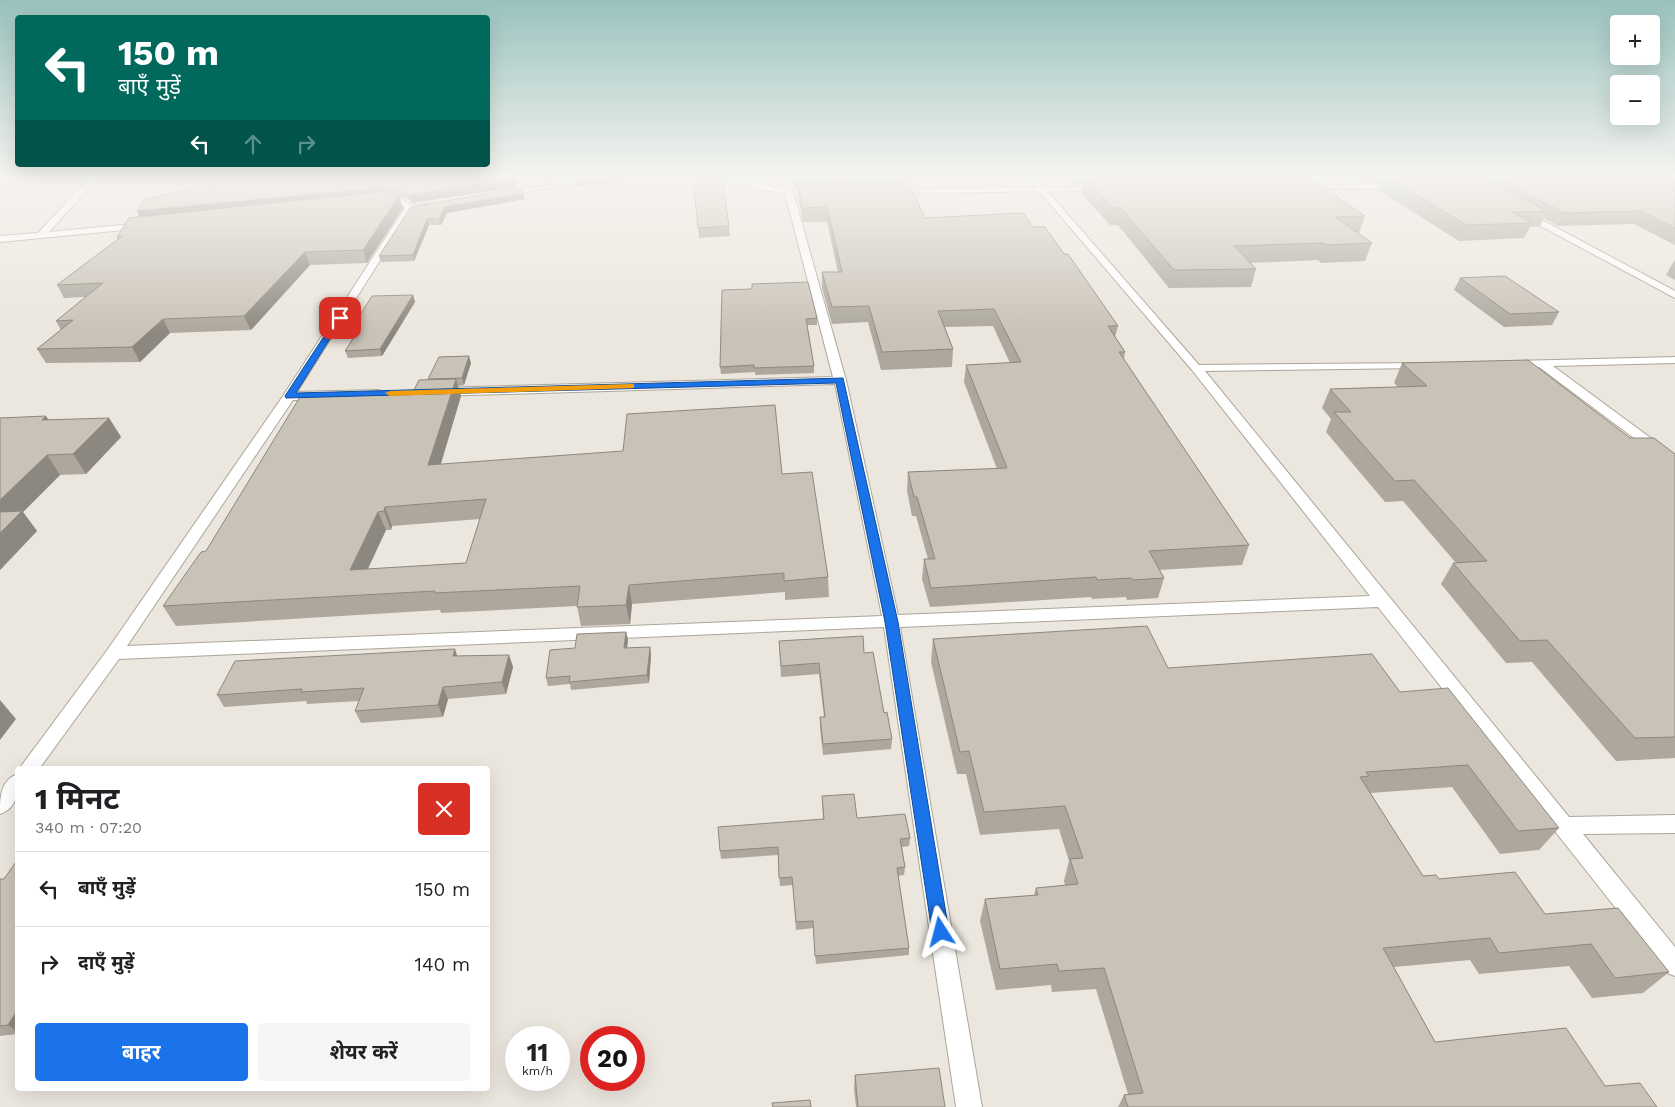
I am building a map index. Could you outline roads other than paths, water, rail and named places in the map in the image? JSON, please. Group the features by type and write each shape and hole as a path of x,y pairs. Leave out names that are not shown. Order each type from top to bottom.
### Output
{"street":[{"path":"40,236 46,230"},
{"path":"0,239 102,230"},
{"path":"30,766 114,653 290,396 396,230"},
{"path":"799,230 840,380 892,622 968,1107"},
{"path":"1076,230 1196,368 1675,965"},
{"path":"1554,230 1675,296"},
{"path":"1502,364 1675,360"},
{"path":"1542,363 1675,462"},
{"path":"1196,368 1433,365"},
{"path":"427,392 840,380"},
{"path":"290,396 388,393"},
{"path":"114,653 1384,601"},
{"path":"0,806 15,786"},
{"path":"1565,826 1675,824"}]}
